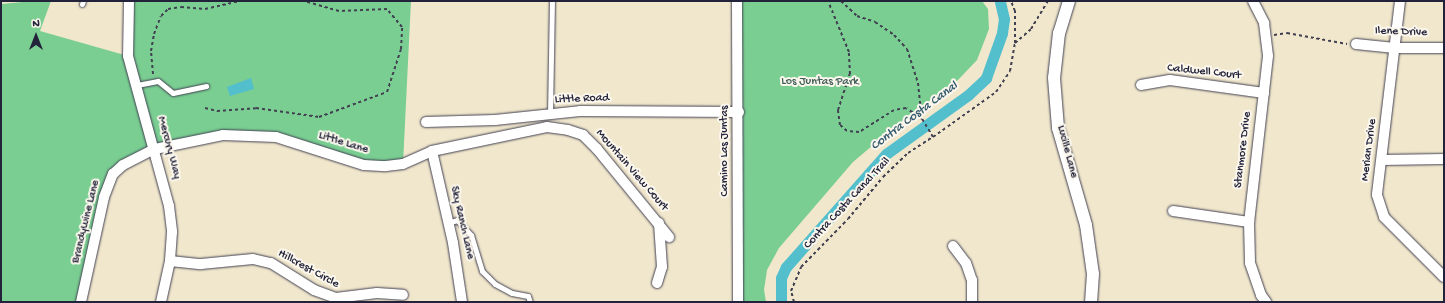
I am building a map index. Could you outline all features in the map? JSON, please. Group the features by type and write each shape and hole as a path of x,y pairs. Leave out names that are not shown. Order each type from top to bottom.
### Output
{"street":[{"name":"Mercury Way","path":"129,1 128,56 138,85 170,206 172,232 170,261 161,302"},
{"name":"Camino Las Juntas","path":"737,1 739,112 738,302"},
{"name":"Lucille Lane","path":"1069,1 1059,33 1054,78 1058,128 1086,225 1092,274 1091,302"},
{"name":"Stanmore Drive","path":"1253,1 1264,23 1268,56 1249,222 1250,263 1261,295 1266,302"},
{"name":"Merian Drive","path":"1400,1 1378,195 1384,217 1444,277"},
{"name":"Ilene Drive","path":"1356,44 1395,48 1444,48"},
{"name":"Caldwell Court","path":"1141,85 1170,80 1264,93"},
{"name":"Little Road","path":"426,122 580,111 739,112"},
{"name":"Little Lane","path":"155,149 223,135 254,134 294,142 364,166 403,164 432,151 547,127 568,130"},
{"name":"Mountain View Court","path":"568,130 583,136 597,149 669,237"},
{"name":"Brandywine Lane","path":"81,302 104,197 113,174 123,165 155,149"},
{"name":"Sky Ranch Lane","path":"432,151 448,223 462,302"},
{"path":"1382,160 1444,159"},
{"path":"1173,211 1249,222"},
{"path":"657,283 662,267 659,223"},
{"path":"953,246 966,263 972,280 972,302"},
{"name":"Hillcrest Circle","path":"170,261 201,264 253,259 271,264 314,290 336,300"},
{"path":"336,300 377,293 403,295"}],"lane":[{"path":"550,114 552,1"},
{"path":"138,85 158,81 173,93 206,86"},
{"path":"448,223 458,220 471,235 482,271 495,284 512,293 528,296 530,302"}],"path":[{"path":"154,82 151,51 161,16 168,9 180,7 205,9 240,1"},
{"path":"205,108 217,111 256,108 319,117 387,92 401,49 402,27 387,9 338,11 303,1"},
{"path":"828,1 849,52 850,74 838,110 840,124 847,131 859,132 901,108 912,110 922,119 933,137"},
{"path":"841,1 857,16 875,22 894,35 907,49 920,90 922,119"},
{"name":"Contra Costa Canal Trail","path":"794,302 791,291 801,267 848,219 883,177 908,153 996,92 1010,71 1015,43 1015,11 1011,1"},
{"path":"1015,43 1031,29 1048,1"},
{"path":"1265,37 1287,33 1343,44 1356,44"}],"green space":[{"path":"51,1 40,31 128,56 129,1 411,1 403,164 386,166 254,134 155,149 113,174 81,302 1,302 1,4"},
{"name":"Los Juntas Park","path":"737,1 982,1 988,9 989,29 977,60 958,80 898,124 853,162 779,248 767,270 764,290 766,302 738,302"}],"water":[{"path":"251,78 254,89 230,96 227,87"}],"waterway":[{"name":"Contra Costa Canal","path":"781,302 781,278 786,267 886,154 968,95 986,78 1002,33 1004,19 1000,1"}]}
